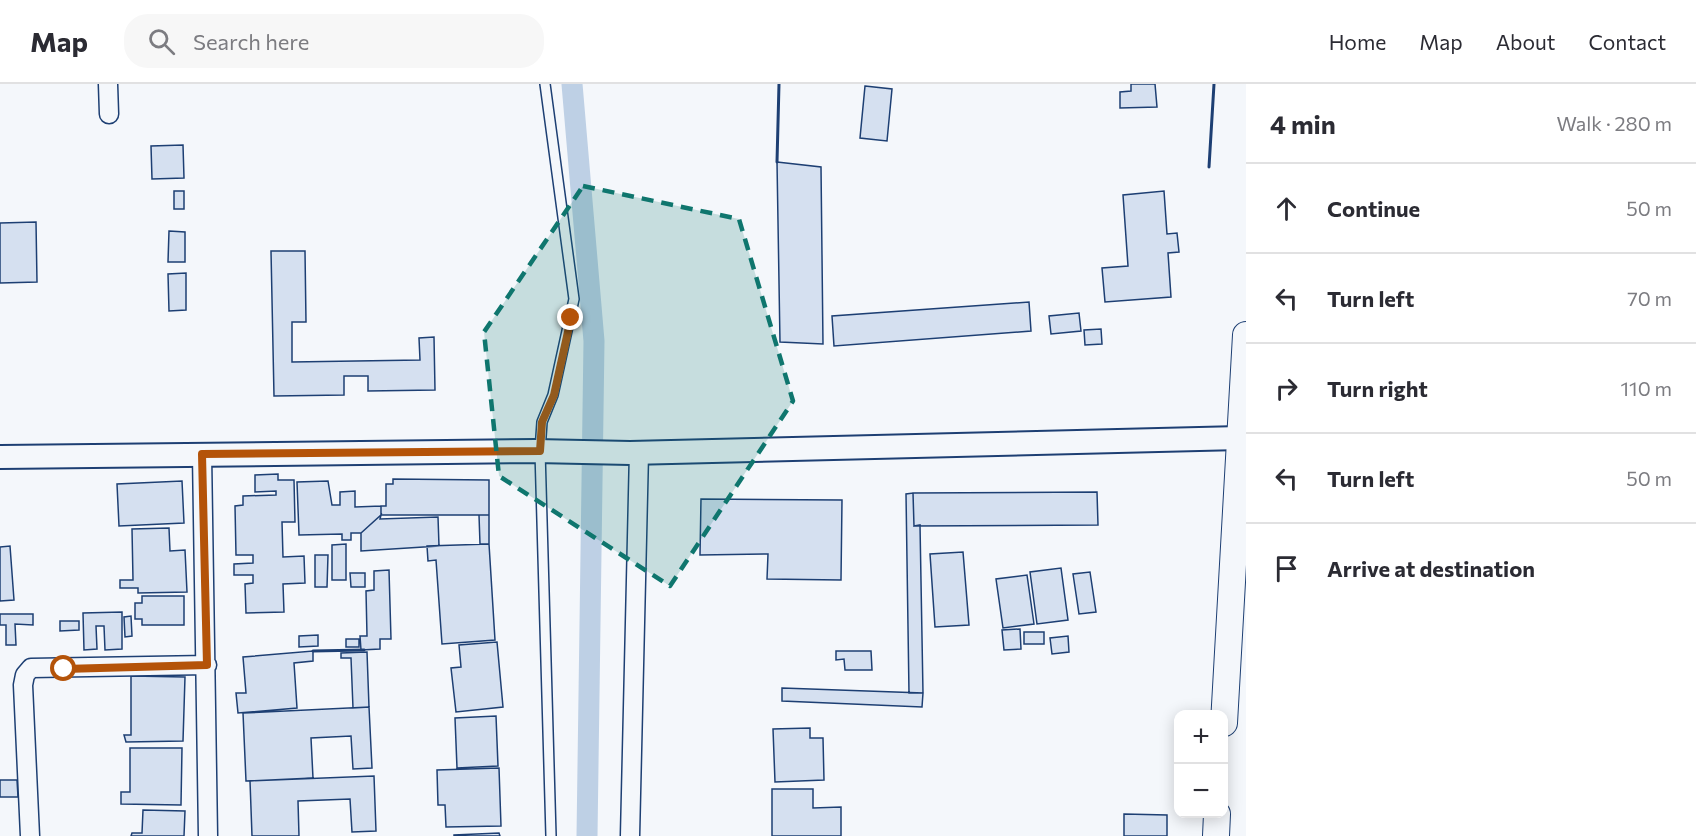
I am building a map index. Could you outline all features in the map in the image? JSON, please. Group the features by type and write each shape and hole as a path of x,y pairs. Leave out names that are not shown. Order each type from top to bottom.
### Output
{"main road":[{"path":"1225,710 1243,438 1246,335"},
{"path":"1216,836 1217,818"}],"street":[{"path":"108,84 109,114"},
{"path":"0,457 634,452 1243,438"},
{"path":"630,836 634,452"},
{"path":"202,454 208,836"},
{"path":"30,836 23,685 24,675 31,668 207,665"}],"lane":[{"path":"545,84 574,299 554,395 542,422 551,836"}],"highlighted area":[{"path":"583,186 739,219 793,401 670,586 499,476 484,332"}],"building":[{"path":"1131,84 1155,84 1157,107 1120,108 1120,92 1131,91"},
{"path":"865,86 892,89 887,141 860,138"},
{"path":"183,145 184,178 152,179 151,146"},
{"path":"777,162 821,167 823,344 780,342"},
{"path":"174,191 184,191 184,209 174,209"},
{"path":"1164,191 1167,234 1177,233 1179,252 1168,253 1171,297 1105,302 1102,268 1128,266 1123,195"},
{"path":"36,222 37,282 0,283 0,223"},
{"path":"169,231 185,232 185,262 168,262"},
{"path":"271,251 305,251 306,322 292,322 292,362 420,360 419,338 434,337 435,390 368,391 368,376 344,376 344,395 274,396"},
{"path":"186,273 186,310 169,311 168,274"},
{"path":"1029,302 1031,331 834,346 832,316"},
{"path":"1079,313 1081,331 1051,334 1049,316"},
{"path":"1101,329 1102,344 1085,345 1084,330"},
{"path":"278,474 278,480 294,480 295,522 282,522 283,557 304,556 305,583 283,584 284,612 246,613 245,584 253,583 253,575 234,575 234,564 253,563 253,555 236,555 235,506 243,505 243,496 276,495 276,491 255,492 255,475"},
{"path":"393,479 489,480 489,515 381,515 381,506 386,506 386,484 393,484"},
{"path":"182,481 184,523 119,526 117,484"},
{"path":"328,481 332,505 340,505 340,492 355,491 355,507 381,506 381,515 361,533 351,533 351,540 342,540 342,534 299,535 297,482"},
{"path":"1097,492 1098,525 914,526 913,493"},
{"path":"913,493 914,526 920,525 923,693 909,693 906,494"},
{"path":"701,499 842,500 841,580 767,579 768,554 700,555"},
{"path":"381,515 380,519 438,517 439,546 361,551 361,533"},
{"path":"479,515 489,515 489,544 480,544"},
{"path":"169,528 170,551 185,550 187,592 138,593 138,588 120,588 120,580 133,580 132,529"},
{"path":"346,544 346,580 332,580 332,545"},
{"path":"489,544 495,640 442,644 436,560 428,561 427,546"},
{"path":"10,546 14,600 0,601 0,547"},
{"path":"963,552 969,625 935,627 930,554"},
{"path":"315,555 328,555 327,587 315,587"},
{"path":"1061,568 1068,620 1037,624 1030,572"},
{"path":"389,570 391,639 380,639 380,649 361,650 360,636 367,636 366,591 374,590 374,571"},
{"path":"1090,572 1096,612 1079,614 1073,574"},
{"path":"350,573 365,573 365,587 351,587"},
{"path":"1027,575 1034,624 1003,628 996,579"},
{"path":"142,596 184,596 184,625 142,625 142,619 135,619 135,603 142,603"},
{"path":"122,612 122,649 105,650 104,626 96,626 97,649 84,650 83,613"},
{"path":"0,614 33,614 33,625 15,624 16,645 6,645 6,625 0,625"},
{"path":"131,616 132,636 125,637 124,617"},
{"path":"60,621 79,621 79,630 60,631"},
{"path":"1020,629 1021,649 1004,650 1002,630"},
{"path":"1024,632 1044,632 1044,644 1024,644"},
{"path":"318,635 318,646 299,647 299,636"},
{"path":"1068,636 1069,652 1052,654 1050,638"},
{"path":"346,639 359,639 359,647 346,647"},
{"path":"497,642 503,707 456,712 451,668 461,667 459,645"},
{"path":"313,651 313,661 294,663 297,708 238,713 236,693 246,693 243,657"},
{"path":"836,651 871,651 872,670 845,670 844,659 836,660"},
{"path":"367,652 369,707 353,708 351,658 341,658 341,653"},
{"path":"131,676 185,677 183,741 126,742 124,735 131,735"},
{"path":"782,688 923,693 922,707 782,701"},
{"path":"369,707 372,768 353,769 351,736 311,738 313,778 246,781 243,713"},
{"path":"496,716 498,766 457,768 455,718"},
{"path":"810,728 810,738 823,738 824,780 775,782 773,729"},
{"path":"130,748 182,748 181,805 121,804 121,792 130,792"},
{"path":"499,768 501,826 446,827 445,805 438,805 437,770"},
{"path":"374,776 376,831 352,832 350,799 298,801 299,836 252,836 250,781"},
{"path":"0,780 17,780 18,797 0,797"},
{"path":"772,789 813,789 813,808 841,807 841,836 772,836"},
{"path":"143,810 185,811 184,836 131,836 132,833 142,833"},
{"path":"1124,814 1167,815 1167,836 1124,836"},
{"path":"499,833 500,836 454,836 454,835"}],"waterway":[{"path":"572,84 594,341 587,836"}],"wall":[{"path":"777,162 779,84"},
{"path":"1209,167 1214,84"},
{"path":"313,651 364,650"}],"route":[{"path":"64,669 207,665 202,454 540,451 542,422 554,395 562,349 571,318"}]}
